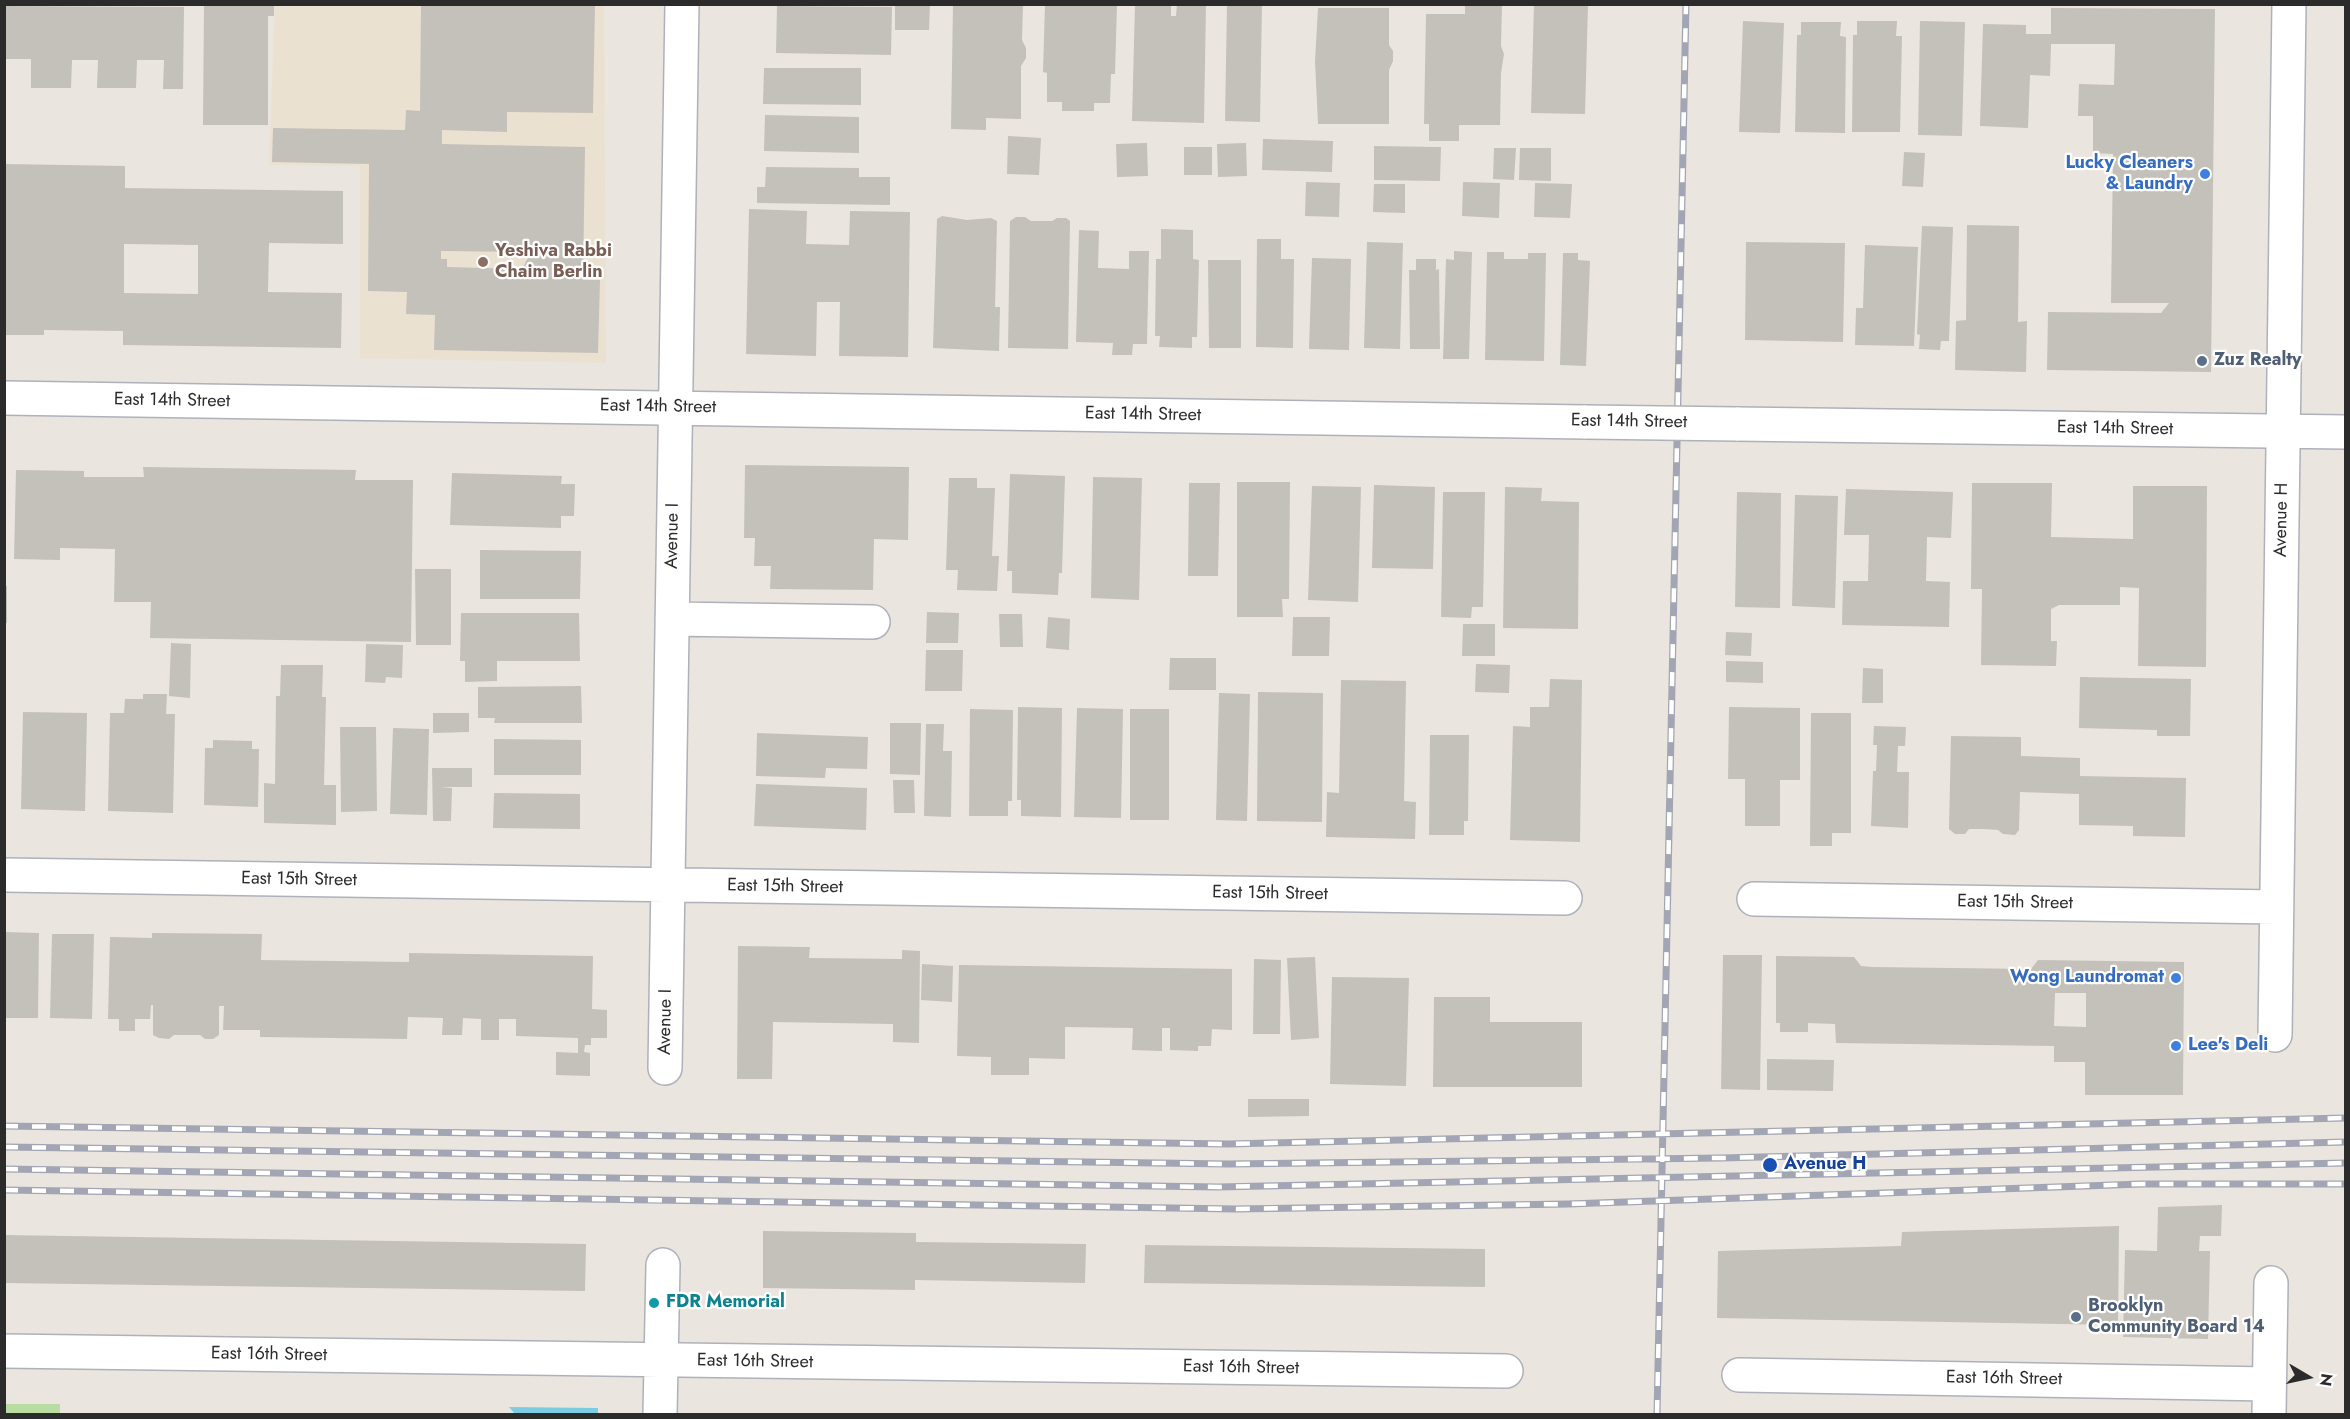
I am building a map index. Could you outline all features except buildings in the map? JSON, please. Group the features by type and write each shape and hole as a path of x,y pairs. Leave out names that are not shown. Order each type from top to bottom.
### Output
{"street":[{"name":"Avenue I","path":"666,1068 682,4"},
{"name":"Avenue H","path":"2275,1035 2289,4"},
{"name":"East 14th Street","path":"4,399 2346,432"},
{"path":"672,619 873,622"},
{"name":"East 15th Street","path":"4,875 1564,898"},
{"name":"East 15th Street","path":"1754,899 2276,907"},
{"path":"660,1414 663,1265"},
{"path":"2269,1399 2271,1283"},
{"name":"East 16th Street","path":"4,1351 1506,1371"},
{"name":"East 16th Street","path":"1739,1375 2269,1399"}],"shaded area":[{"name":"Yeshiva Rabbi Chaim Berlin","path":"275,5 604,5 606,363 360,358 360,166 269,165"}],"green space":[{"path":"5,1404 60,1404 60,1414 5,1414"}],"water":[{"path":"509,1407 598,1408 598,1414 515,1414"}],"railway":[{"path":"1657,1414 1686,4"},
{"path":"4,1126 1228,1144 2346,1118"},
{"path":"4,1147 1229,1164 1722,1158 2346,1142"},
{"path":"4,1169 1218,1187 2346,1163"},
{"path":"4,1190 1236,1209 1568,1204 2142,1184 2346,1184"}],"place":[{"name":"Lucky Cleaners & Laundry","path":"2205,174"},
{"name":"Yeshiva Rabbi Chaim Berlin","path":"483,262"},
{"name":"Zuz Realty","path":"2202,361"},
{"name":"Wong Laundromat","path":"2176,978"},
{"name":"Lee's Deli","path":"2176,1046"},
{"name":"Avenue H","path":"1770,1165"},
{"name":"FDR Memorial","path":"654,1303"},
{"name":"Brooklyn Community Board 14","path":"2076,1317"}]}
